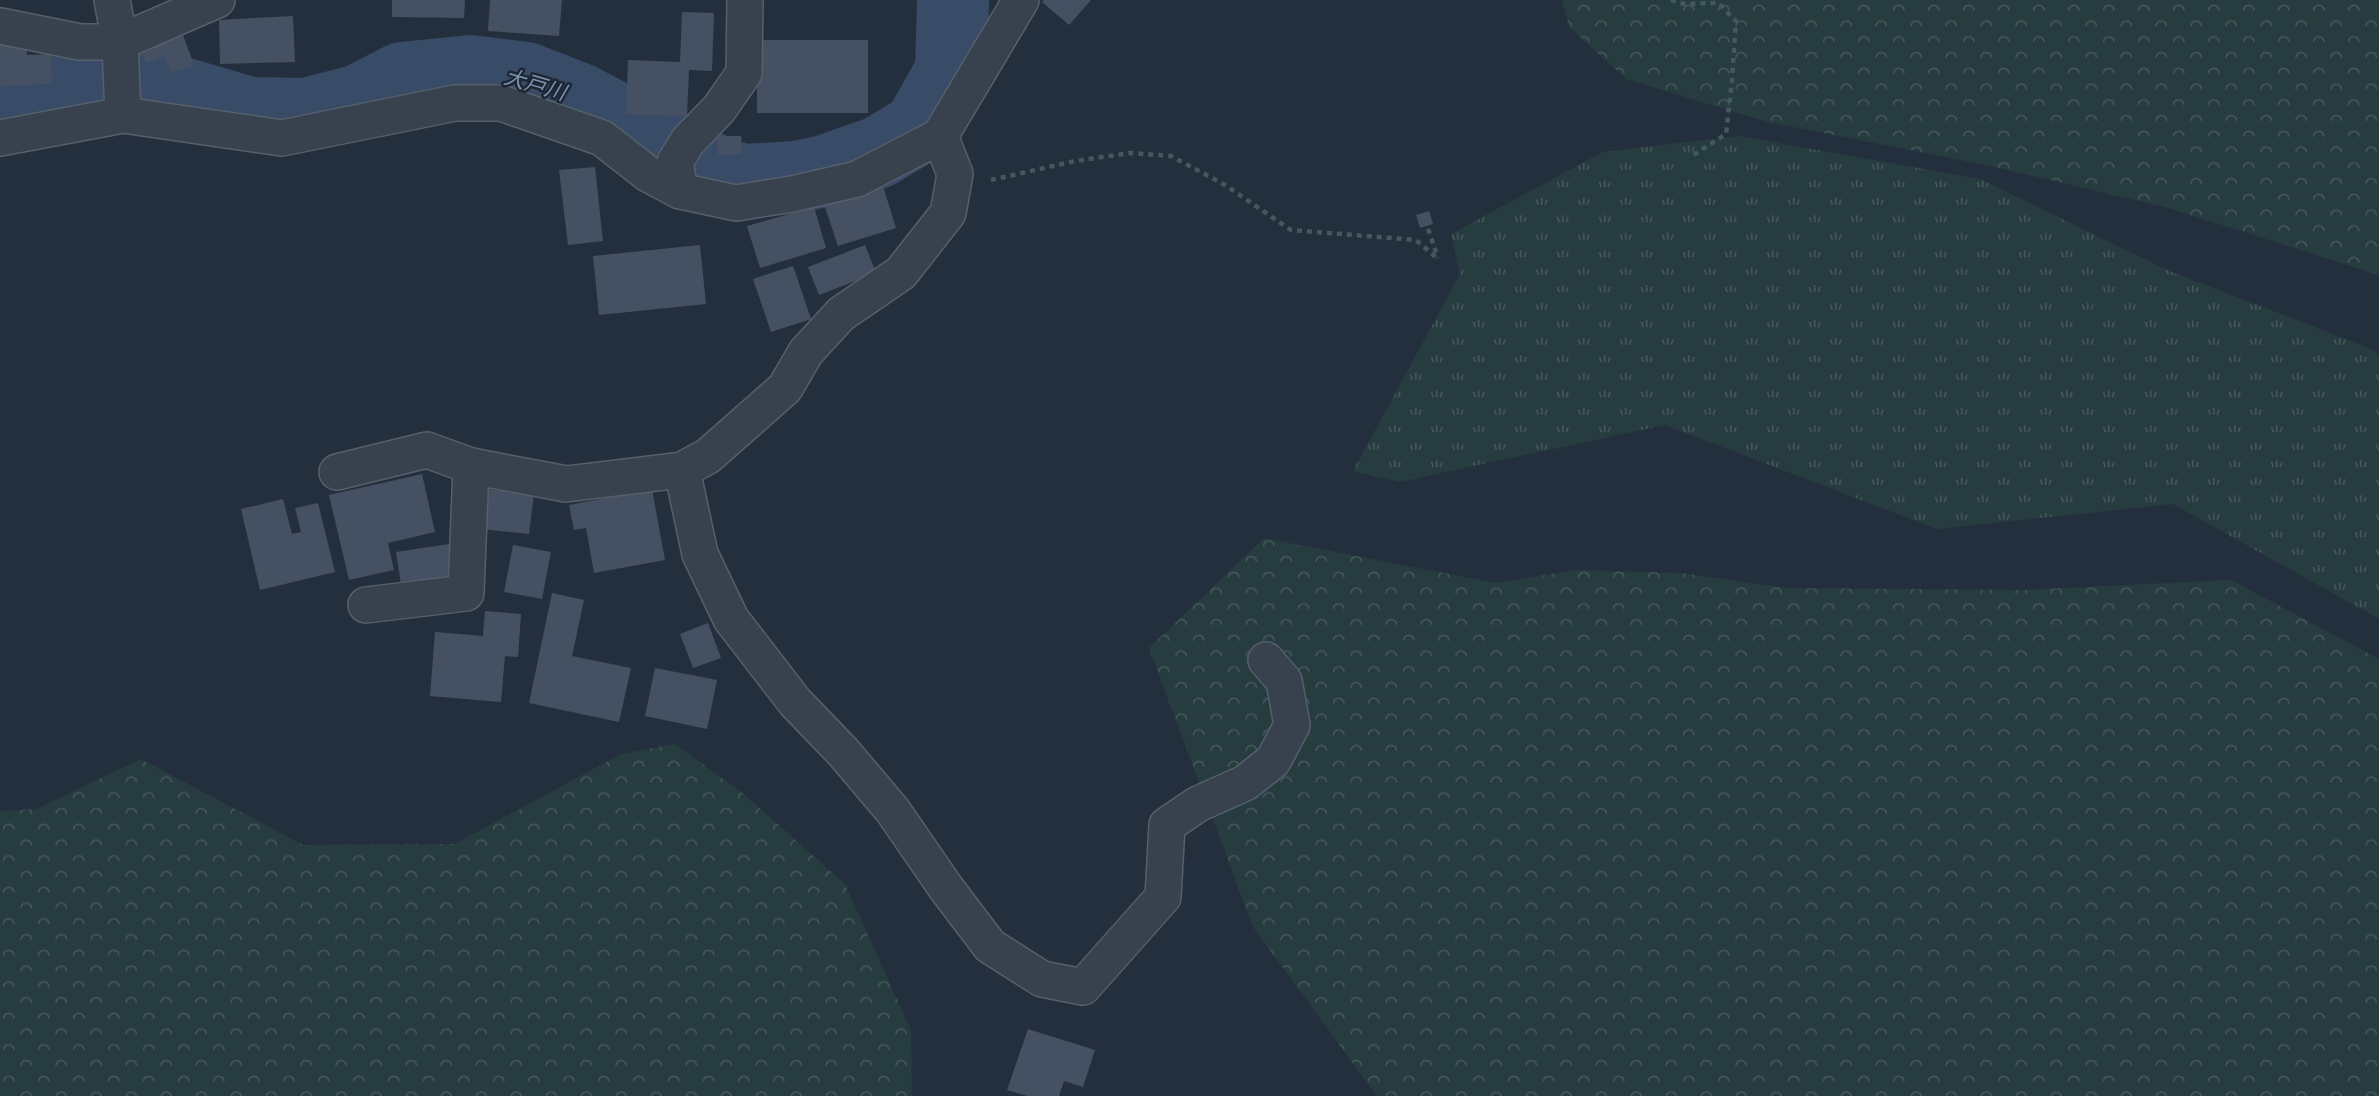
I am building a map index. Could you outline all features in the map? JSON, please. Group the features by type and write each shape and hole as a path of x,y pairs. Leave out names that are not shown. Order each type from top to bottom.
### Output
{"street":[{"path":"112,0 121,77"},
{"path":"0,138 121,77 217,0"},
{"path":"0,26 80,42 121,77 282,138 455,103 501,103 602,138 648,174 681,165 744,73 745,0"},
{"path":"681,165 736,203 857,179 940,136 1021,0"},
{"path":"337,471 427,450 471,466 566,484 682,470 708,456 785,388 806,352 841,314 901,274 948,212 956,174 940,136"},
{"path":"366,605 466,593 471,466"},
{"path":"682,470 700,554 731,619 795,702 845,753 893,811 990,946 1042,979 1083,987 1163,897 1167,825 1198,804 1245,783 1273,761 1292,725 1284,681 1266,660"}],"path":[{"path":"1671,0 1684,4 1718,3 1736,21 1726,134 1692,156"},
{"path":"956,174 972,184 1075,161 1130,153 1171,156 1225,185 1291,230 1416,240 1438,259 1428,229"}],"green space":[{"path":"1562,0 2379,0 2379,275 2165,207 1986,165 1768,122 1626,79 1569,27"},
{"path":"1739,136 1980,179 2167,270 2374,350 2379,356 2379,619 2173,504 1937,529 1665,425 1399,482 1353,471 1460,274 1451,234 1603,152"},
{"path":"1264,538 1495,583 1576,570 1681,573 1786,588 2024,590 2231,580 2379,659 2379,1096 1377,1096 1253,927 1149,648"},
{"path":"675,744 745,795 845,884 911,1030 912,1096 0,1096 0,811 36,809 141,759 303,845 455,844 621,754"}],"building":[{"path":"392,0 465,0 464,18 392,17"},
{"path":"490,0 562,0 559,36 488,31"},
{"path":"1091,0 1069,25 1042,2"},
{"path":"682,12 714,13 712,71 689,70 687,116 626,114 628,60 680,62"},
{"path":"293,16 295,62 220,64 219,20"},
{"path":"183,35 194,65 171,73 164,56 146,63 141,50"},
{"path":"757,40 868,40 868,113 757,113"},
{"path":"26,42 27,55 51,54 52,84 0,86 0,43"},
{"path":"718,136 741,136 742,154 718,155"},
{"path":"595,167 603,241 568,245 559,170"},
{"path":"882,183 896,228 838,246 823,201"},
{"path":"814,207 826,248 760,268 747,226"},
{"path":"1429,211 1433,224 1420,228 1416,215"},
{"path":"700,245 706,304 599,315 593,256"},
{"path":"865,245 876,273 819,295 808,267"},
{"path":"793,266 811,319 771,332 753,279"},
{"path":"422,474 435,532 388,543 394,570 349,580 329,495"},
{"path":"485,489 534,494 529,534 480,529"},
{"path":"652,489 665,560 594,573 586,528 574,530 569,505"},
{"path":"283,499 292,534 301,532 295,508 318,503 335,572 260,590 241,509"},
{"path":"449,544 455,583 402,591 396,552"},
{"path":"513,545 551,552 542,599 504,592"},
{"path":"552,593 584,600 572,656 631,668 619,722 529,703"},
{"path":"485,611 521,614 518,657 505,656 501,702 430,696 435,632 483,636"},
{"path":"708,623 721,658 693,668 680,634"},
{"path":"655,668 717,680 707,729 645,716"},
{"path":"1028,1029 1095,1050 1083,1087 1064,1081 1059,1096 1027,1096 1007,1090"}],"waterway":[{"name":"大戸川","path":"0,106 103,79 138,80 250,113 306,114 357,101 402,78 470,71 526,78 580,99 722,174 744,180 796,177 825,171 879,152 919,128 951,71 953,0"}]}
